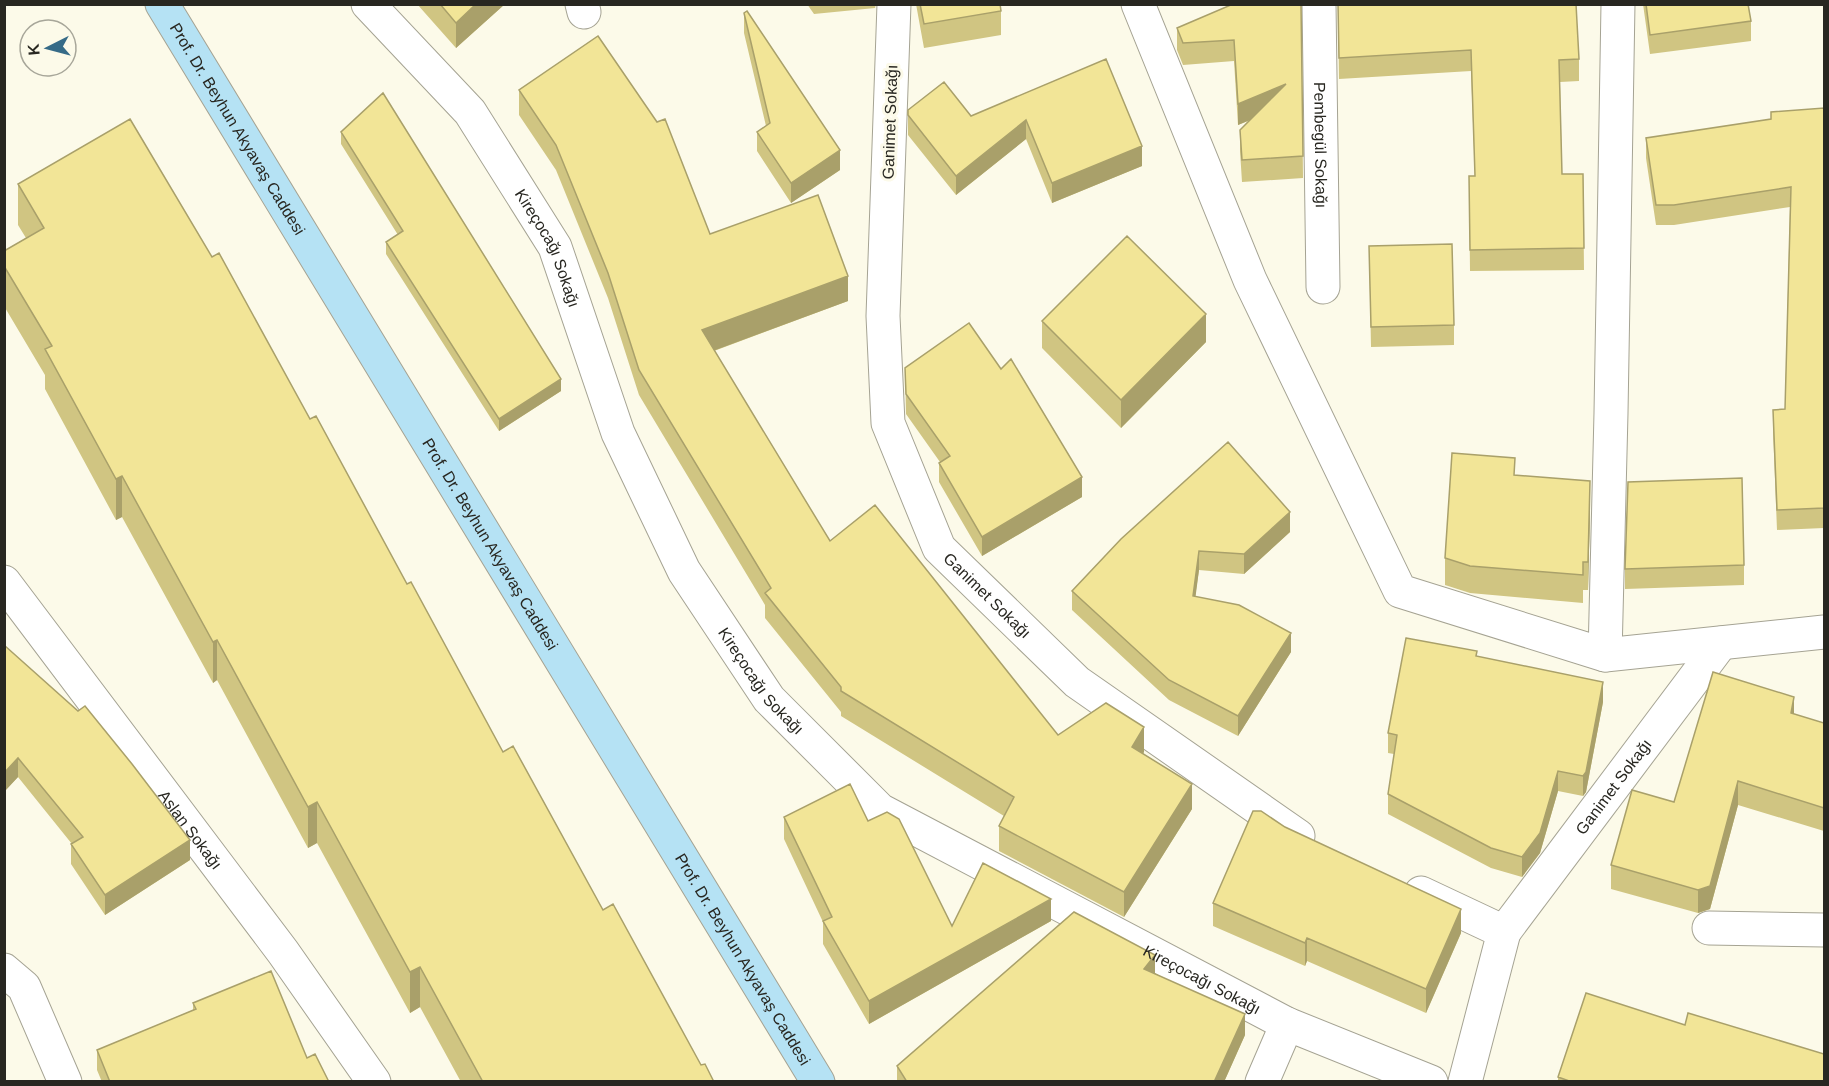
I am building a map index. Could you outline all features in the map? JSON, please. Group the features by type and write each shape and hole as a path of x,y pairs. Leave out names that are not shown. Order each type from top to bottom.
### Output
{"main road":[{"name":"Prof. Dr. Beyhun Akyavaş Caddesi","path":"162,4 818,1082"}],"street":[{"name":"Kireçocağı Sokağı","path":"368,4 470,112 555,247 618,433 684,571 769,699 880,810 1287,1024 1431,1082"},
{"name":"Ganimet Sokağı","path":"894,4 884,316 888,423 939,548 1077,682 1293,834 1324,849"},
{"path":"1138,4 1250,280 1400,591 1605,655 1824,632"},
{"name":"Pembegül Sokağı","path":"1319,4 1323,287"},
{"path":"1605,655 1618,4"},
{"name":"Aslan Sokağı","path":"4,582 283,952 374,1082"},
{"name":"Ganimet Sokağı","path":"1466,1082 1504,932 1721,643"},
{"path":"1398,883 1504,932"},
{"path":"1709,928 1824,930"},
{"path":"4,970 24,987 65,1082"},
{"path":"1262,1082 1287,1024"}],"building":[{"path":"440,4 476,4 456,23"},
{"path":"920,4 1000,4 1001,11 924,24"},
{"path":"1233,4 1301,4 1303,156 1242,160 1240,130 1286,84 1238,104 1234,40 1183,43 1177,28"},
{"path":"1338,4 1576,4 1579,59 1559,60 1562,174 1583,174 1584,248 1470,250 1469,176 1475,176 1471,50 1339,58"},
{"path":"1646,4 1748,4 1751,21 1650,35"},
{"path":"747,11 840,150 791,183 757,132 770,123 744,13"},
{"path":"598,36 657,122 665,119 710,234 818,195 848,276 702,330 830,541 875,505 1058,735 1106,703 1144,727 1132,747 1192,784 1124,892 999,826 1014,797 841,691 841,687 765,593 771,588 639,370 608,273 556,145 519,90"},
{"path":"1106,59 1142,146 1052,183 1026,120 956,176 908,115 908,110 944,82 971,116"},
{"path":"383,93 561,379 499,419 386,242 403,231 341,132"},
{"path":"1824,108 1824,508 1777,510 1773,410 1785,409 1791,187 1674,205 1656,205 1646,138 1771,119 1771,112"},
{"path":"130,119 212,257 219,253 310,419 316,416 407,584 411,582 503,752 513,746 603,910 613,904 701,1065 705,1064 714,1082 483,1082 420,967 410,972 317,802 308,807 217,640 213,642 122,476 116,479 45,349 52,346 4,266 4,251 44,228 18,184"},
{"path":"1127,236 1206,314 1121,400 1042,321"},
{"path":"1452,244 1454,325 1371,327 1369,246"},
{"path":"969,323 1001,369 1011,359 1082,477 982,537 939,463 950,456 906,394 905,368"},
{"path":"1228,442 1290,512 1244,554 1199,551 1193,596 1239,605 1291,633 1238,716 1169,680 1072,591 1121,539"},
{"path":"1452,453 1515,458 1514,475 1590,481 1588,562 1583,562 1583,575 1470,566 1445,558"},
{"path":"1742,478 1744,565 1625,569 1628,482"},
{"path":"1406,638 1477,651 1476,656 1603,682 1586,772 1583,776 1558,771 1540,833 1522,857 1491,848 1388,794 1397,735 1388,733"},
{"path":"4,645 78,711 85,706 190,840 105,895 71,844 83,837 18,758 4,773"},
{"path":"1713,672 1794,697 1791,713 1824,723 1824,808 1738,781 1710,886 1698,890 1611,865 1632,790 1674,802"},
{"path":"850,784 868,821 887,812 899,819 952,926 983,863 1051,899 869,1001 823,921 832,917 784,817"},
{"path":"1253,811 1261,811 1285,827 1461,909 1426,989 1307,938 1305,943 1213,903"},
{"path":"1074,912 1155,955 1144,969 1245,1014 1214,1082 907,1082 897,1066"},
{"path":"271,971 307,1058 315,1054 329,1082 110,1082 97,1050 196,1009 193,1003"},
{"path":"1586,993 1685,1025 1688,1013 1824,1054 1824,1082 1572,1082 1558,1077"}]}
